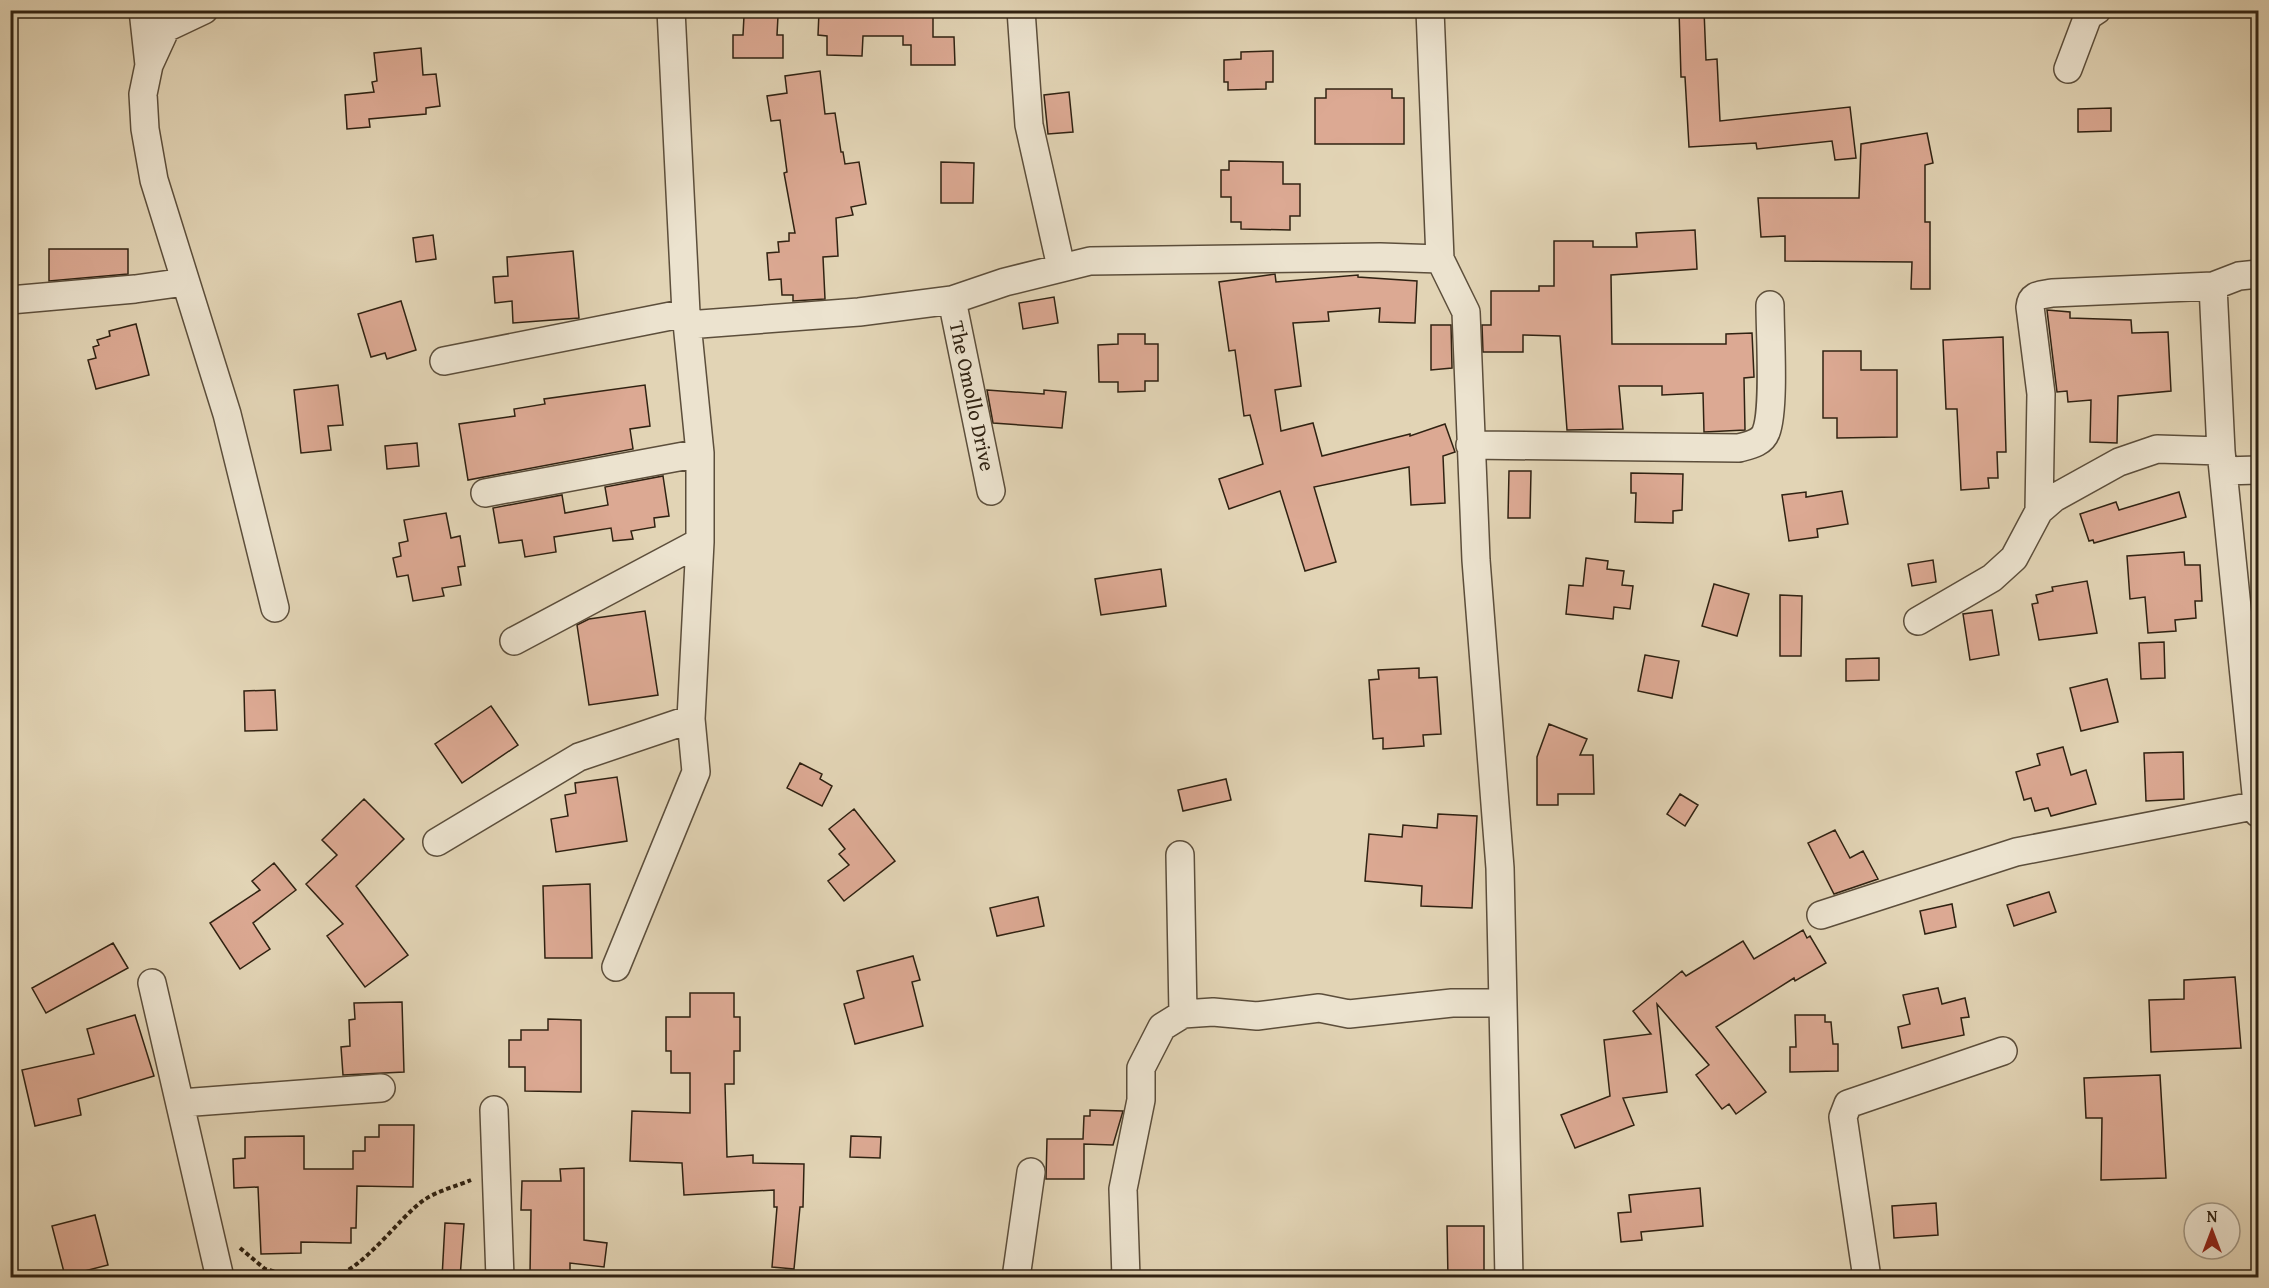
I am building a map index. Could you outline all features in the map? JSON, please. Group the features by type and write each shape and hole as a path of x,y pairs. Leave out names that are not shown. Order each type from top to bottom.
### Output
{"street":[{"path":"143,10 149,65"},
{"path":"204,10 166,28 149,65 143,94 145,129 154,180 227,414 275,608"},
{"path":"616,967 696,772 691,719 700,542 700,453 686,319 671,10"},
{"path":"1021,10 1029,125 1061,267"},
{"path":"1430,10 1440,259 1466,312 1476,560 1500,868 1509,1278"},
{"path":"2068,69 2088,16 2097,10"},
{"path":"444,361 686,319 859,312 952,300 1061,267 1090,261 1380,257 1440,259"},
{"path":"2039,511 2042,394 2030,301 2035,296 2052,292 2213,286 2239,276 2259,274"},
{"path":"10,300 135,289 185,282"},
{"path":"1821,915 2016,852 2258,809 2222,461 2213,286"},
{"name":"The Omollo Drive","path":"952,300 991,491"},
{"path":"1470,445 1739,448 1759,442 1766,433 1770,414 1770,305"},
{"path":"1918,621 1992,578 2014,558 2039,511 2054,498 2119,462 2167,448 2259,470"},
{"path":"484,493 700,453"},
{"path":"514,641 700,542"},
{"path":"437,842 579,757 691,719"},
{"path":"1180,855 1183,1014"},
{"path":"152,983 208,1215 220,1278"},
{"path":"1126,1278 1123,1189 1141,1100 1141,1068 1162,1027 1183,1014 1213,1012 1257,1016 1319,1008 1349,1014 1452,1003 1502,1003"},
{"path":"1867,1278 1843,1117 1844,1109 1848,1104 2003,1052"},
{"path":"181,1103 381,1088"},
{"path":"494,1110 498,1169 500,1278"},
{"path":"1016,1278 1031,1172"}],"path":[{"path":"328,1278 334,1277 359,1262 425,1199 498,1169"},
{"path":"208,1215 265,1269 300,1278"}],"building":[{"path":"886,10 933,10 933,37 954,37 955,65 911,65 911,45 903,45 903,36 863,36 862,56 827,55 827,36 818,35 819,12 886,14"},
{"path":"1679,10 1704,10 1706,60 1717,59 1720,121 1850,107 1856,158 1835,160 1832,141 1757,149 1756,143 1689,147 1685,77 1681,77"},
{"path":"744,16 778,16 777,35 783,35 783,58 733,58 733,35 743,35"},
{"path":"421,48 423,75 436,74 440,106 426,108 426,114 369,119 370,127 347,129 345,95 374,92 372,82 377,81 374,53"},
{"path":"1273,51 1273,82 1266,82 1266,89 1228,90 1228,82 1224,82 1224,60 1241,59 1241,52"},
{"path":"820,71 825,114 835,113 845,164 859,162 866,204 851,207 853,215 836,218 838,256 823,257 825,299 793,301 793,295 782,295 781,279 769,280 767,253 779,252 778,242 789,241 789,233 795,233 784,173 787,172 780,120 771,121 767,96 787,93 785,76"},
{"path":"1326,89 1392,89 1392,98 1404,98 1404,144 1315,144 1315,98 1326,98"},
{"path":"1069,92 1073,132 1048,134 1044,95"},
{"path":"2111,108 2111,131 2078,132 2078,109"},
{"path":"1927,133 1933,163 1925,165 1925,222 1930,222 1930,289 1911,289 1912,262 1785,261 1785,236 1761,237 1758,198 1859,198 1861,144"},
{"path":"1229,161 1283,162 1283,184 1300,184 1300,216 1290,216 1290,230 1241,229 1241,222 1231,222 1231,197 1221,197 1221,170 1229,170"},
{"path":"941,162 974,163 973,203 941,203"},
{"path":"1695,230 1697,269 1611,275 1612,344 1726,344 1726,334 1752,333 1754,377 1744,378 1745,430 1704,432 1703,393 1662,395 1662,386 1619,386 1623,429 1567,430 1560,336 1523,335 1523,352 1483,352 1482,325 1491,325 1491,291 1539,291 1539,286 1554,286 1554,241 1593,241 1593,247 1637,247 1636,233"},
{"path":"433,235 436,259 416,262 413,238"},
{"path":"49,249 128,249 128,274 49,281"},
{"path":"573,251 579,318 513,323 512,301 495,303 493,277 508,276 507,257"},
{"path":"1275,274 1276,282 1358,275 1358,277 1417,281 1415,323 1379,322 1380,308 1328,312 1329,321 1293,323 1301,386 1275,390 1281,431 1313,423 1322,456 1410,434 1410,436 1445,424 1455,452 1443,456 1445,503 1411,505 1409,467 1314,487 1336,562 1305,571 1280,491 1229,509 1219,479 1263,464 1250,415 1244,416 1235,350 1229,351 1219,282"},
{"path":"1054,297 1058,323 1023,329 1019,303"},
{"path":"401,301 416,350 387,359 385,353 371,357 358,314"},
{"path":"2047,310 2070,312 2070,318 2131,320 2132,333 2168,332 2171,391 2118,396 2117,443 2090,442 2091,400 2068,402 2067,391 2057,392"},
{"path":"136,324 149,375 96,389 88,360 96,358 93,347 99,345 97,340 110,336 109,331"},
{"path":"1431,325 1451,325 1452,368 1431,370"},
{"path":"1118,334 1145,334 1145,344 1158,344 1158,381 1145,381 1145,391 1118,392 1118,382 1099,382 1098,345 1118,344"},
{"path":"2003,337 2006,452 1997,452 1998,478 1988,478 1989,488 1961,490 1957,409 1946,409 1943,340"},
{"path":"1823,351 1861,351 1861,370 1897,370 1897,437 1837,438 1837,418 1823,418"},
{"path":"338,385 343,425 328,426 331,450 301,453 294,390"},
{"path":"645,385 650,426 630,429 633,449 468,480 459,424 515,416 514,409 545,404 544,399"},
{"path":"987,390 1044,394 1044,390 1066,392 1062,428 993,423"},
{"path":"417,443 419,466 387,469 385,446"},
{"path":"1509,471 1531,471 1530,518 1508,518"},
{"path":"1631,473 1683,474 1682,510 1673,511 1673,523 1635,522 1636,493 1631,493"},
{"path":"663,476 669,516 654,518 655,527 631,531 633,539 613,541 611,528 554,537 556,552 525,557 522,540 499,543 493,508 562,495 565,513 608,505 605,487"},
{"path":"1842,491 1848,524 1817,529 1818,537 1789,541 1782,495 1806,492 1806,497"},
{"path":"2179,492 2186,517 2094,543 2093,540 2089,541 2080,514 2116,502 2119,510"},
{"path":"446,513 451,538 460,536 465,566 458,567 461,585 442,588 444,596 413,601 408,575 397,577 393,558 401,556 399,543 408,541 404,520"},
{"path":"2184,552 2185,565 2200,565 2202,601 2195,601 2196,618 2175,620 2176,631 2148,633 2145,597 2130,599 2127,556"},
{"path":"1586,558 1608,561 1607,569 1624,571 1622,585 1633,586 1630,609 1614,607 1613,619 1566,614 1569,585 1583,586"},
{"path":"1933,560 1936,582 1912,586 1908,564"},
{"path":"1161,569 1166,606 1101,615 1095,579"},
{"path":"2087,581 2097,633 2039,640 2032,604 2038,603 2036,595 2053,591 2052,587"},
{"path":"1714,584 1749,594 1737,636 1702,626"},
{"path":"1780,595 1802,596 1801,656 1780,656"},
{"path":"1992,610 1999,655 1970,660 1963,614"},
{"path":"645,611 658,695 589,705 577,625 589,619"},
{"path":"2164,642 2165,678 2141,679 2139,643"},
{"path":"1645,655 1679,661 1672,698 1638,691"},
{"path":"1879,658 1879,680 1846,681 1846,659"},
{"path":"1419,668 1419,678 1437,677 1441,734 1423,735 1424,746 1383,749 1383,738 1373,739 1369,680 1379,679 1378,670"},
{"path":"2107,679 2118,722 2081,731 2070,688"},
{"path":"275,690 277,730 245,731 244,691"},
{"path":"491,706 518,745 462,783 435,744"},
{"path":"1549,724 1587,739 1580,755 1593,755 1594,794 1558,794 1558,805 1537,805 1537,757"},
{"path":"2063,747 2071,775 2086,770 2096,804 2051,816 2048,808 2035,811 2031,798 2024,800 2016,772 2040,765 2037,754"},
{"path":"2183,752 2184,799 2146,801 2144,753"},
{"path":"800,763 822,774 820,779 832,786 822,806 787,788"},
{"path":"617,777 627,841 556,852 551,819 568,816 565,795 576,793 575,783"},
{"path":"1226,779 1231,800 1183,811 1178,790"},
{"path":"1680,794 1698,805 1685,826 1667,814"},
{"path":"364,799 404,839 356,886 408,955 365,987 327,936 343,924 306,884 337,855 322,840"},
{"path":"854,809 895,861 844,901 828,881 849,865 839,854 845,849 829,829"},
{"path":"1438,814 1477,816 1472,908 1421,906 1422,886 1365,881 1369,834 1402,837 1403,825 1437,828"},
{"path":"1835,830 1850,858 1863,851 1878,879 1834,894 1808,843"},
{"path":"274,863 296,890 253,923 270,949 240,969 210,923 260,890 252,881"},
{"path":"590,884 592,958 545,958 543,886"},
{"path":"2049,892 2056,912 2014,926 2007,905"},
{"path":"1038,897 1044,926 997,936 990,908"},
{"path":"1952,904 1956,927 1925,934 1920,911"},
{"path":"1803,930 1807,938 1810,936 1826,963 1795,981 1794,978 1716,1027 1766,1092 1736,1114 1729,1104 1722,1109 1696,1075 1709,1065 1657,1004 1667,1092 1623,1098 1634,1125 1575,1148 1561,1115 1610,1096 1604,1040 1651,1034 1633,1011 1682,971 1686,976 1743,941 1754,959"},
{"path":"113,943 128,968 46,1013 32,988"},
{"path":"913,956 920,980 912,982 923,1026 855,1044 844,1004 864,998 857,971"},
{"path":"2235,977 2241,1048 2151,1052 2149,1000 2184,999 2184,980"},
{"path":"1938,988 1942,1004 1965,998 1969,1017 1961,1018 1964,1035 1902,1048 1898,1027 1910,1024 1903,995"},
{"path":"690,993 734,993 734,1017 740,1017 740,1051 734,1051 734,1084 725,1084 727,1157 753,1155 753,1163 804,1164 803,1207 800,1207 794,1269 772,1267 777,1207 774,1207 774,1190 684,1195 682,1163 630,1161 632,1111 690,1113 690,1073 671,1073 671,1051 666,1051 666,1017 690,1017"},
{"path":"402,1002 404,1072 343,1075 341,1047 350,1046 349,1020 355,1019 354,1003"},
{"path":"135,1015 154,1076 78,1099 81,1115 35,1126 22,1070 94,1054 87,1029"},
{"path":"1795,1015 1825,1015 1825,1022 1831,1022 1833,1044 1838,1044 1838,1071 1790,1072 1790,1047 1796,1047"},
{"path":"548,1019 581,1020 581,1092 525,1091 525,1067 509,1067 509,1040 521,1040 521,1030 548,1030"},
{"path":"2160,1075 2166,1178 2101,1180 2102,1118 2086,1118 2084,1078"},
{"path":"1090,1110 1123,1111 1113,1145 1084,1144 1084,1179 1046,1179 1047,1139 1083,1139 1084,1116 1090,1116"},
{"path":"379,1125 414,1125 413,1187 357,1186 356,1228 351,1228 351,1243 301,1242 301,1253 261,1254 258,1187 234,1188 233,1159 245,1158 245,1137 304,1136 304,1169 353,1169 353,1151 365,1151 365,1137 379,1137"},
{"path":"851,1136 881,1137 880,1158 850,1157"},
{"path":"584,1168 584,1240 607,1243 604,1267 570,1263 570,1278 544,1278 544,1275 530,1274 531,1210 521,1210 522,1181 561,1181 560,1169"},
{"path":"1700,1188 1703,1226 1641,1232 1642,1240 1621,1242 1618,1213 1631,1212 1629,1195"},
{"path":"1936,1203 1938,1235 1894,1238 1892,1206"},
{"path":"95,1215 108,1265 65,1276 52,1226"},
{"path":"445,1223 464,1224 460,1278 442,1278"},
{"path":"1447,1226 1484,1226 1484,1278 1448,1278"}]}
